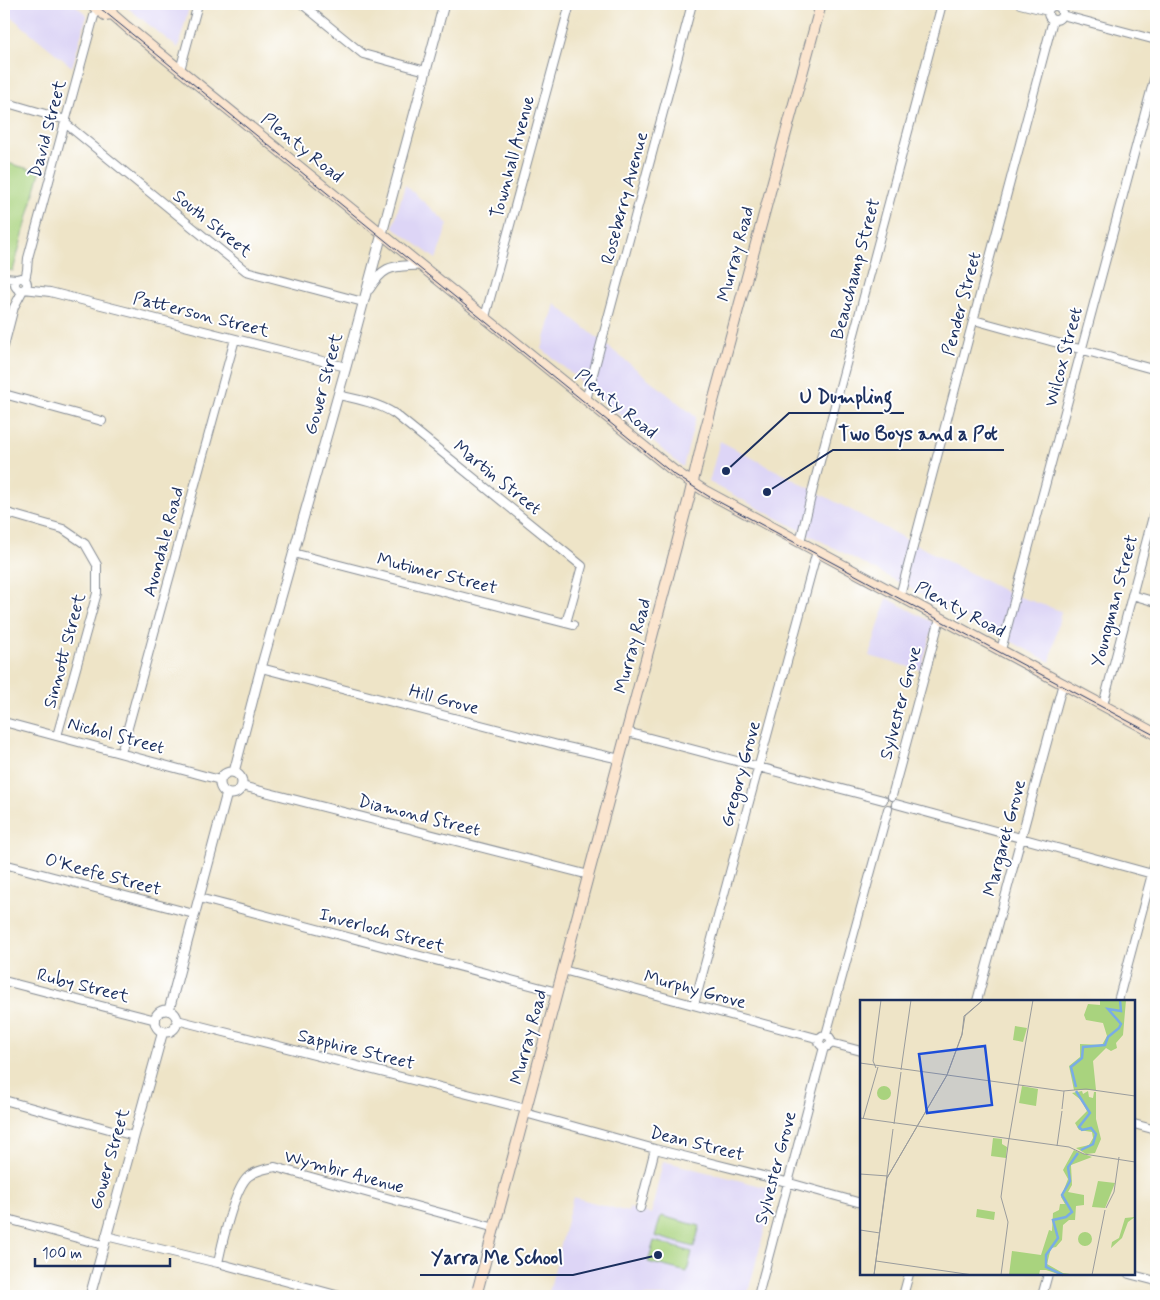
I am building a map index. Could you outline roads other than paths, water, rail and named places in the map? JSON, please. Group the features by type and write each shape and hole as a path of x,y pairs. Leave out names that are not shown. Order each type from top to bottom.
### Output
{"main road":[{"name":"Murray Road","path":"476,1296 620,760 693,484 704,435 821,4"},
{"name":"Plenty Road","path":"98,5 111,7 112,14 674,472 1156,734"}],"street":[{"path":"180,70 198,4"},
{"path":"302,4 363,54 426,71"},
{"name":"Gower Street","path":"234,772 444,4"},
{"name":"Townhall Avenue","path":"485,317 570,4"},
{"name":"Roseberry Avenue","path":"586,400 692,4"},
{"name":"Beauchamp Street","path":"800,542 816,474 942,4"},
{"path":"1020,4 1048,11"},
{"name":"David Street","path":"4,346 21,284 28,270 28,258 98,5"},
{"path":"1058,5 1062,15 1058,20 1053,20 1050,18 1048,11 1053,6 1058,5"},
{"path":"1062,15 1156,40"},
{"name":"Pender Street","path":"900,596 1053,20"},
{"name":"Wilcox Street","path":"1001,650 1156,72"},
{"name":"South Street","path":"4,102 65,122 246,271 364,298"},
{"path":"364,298 375,279 386,270 398,266 419,265"},
{"name":"Patterson Street","path":"4,280 346,367"},
{"path":"974,320 1156,370"},
{"name":"Avondale Road","path":"121,753 235,339"},
{"path":"4,394 102,421"},
{"name":"Martin Street","path":"338,395 376,405 395,414 582,566 569,624"},
{"name":"Youngman Street","path":"1103,705 1156,504"},
{"name":"Sinnott Street","path":"4,512 63,529 85,544 97,565 97,593 57,736"},
{"name":"Gregory Grove","path":"694,1006 817,551"},
{"name":"Mutimer Street","path":"293,553 569,624"},
{"path":"1132,595 1156,602"},
{"name":"Sylvester Grove","path":"892,796 940,618"},
{"name":"Hill Grove","path":"261,668 620,760"},
{"name":"Margaret Grove","path":"977,1000 1063,683"},
{"name":"Nichol Street","path":"4,722 220,780"},
{"path":"627,732 883,800"},
{"path":"234,772 240,777 242,786 235,793 227,793 221,789 220,780 226,773 234,772"},
{"name":"Diamond Street","path":"242,786 589,875"},
{"path":"169,1010 227,793"},
{"path":"883,800 887,796 892,796 895,798 896,804"},
{"path":"883,800 884,805 888,809"},
{"path":"896,804 1154,874"},
{"path":"888,809 896,804"},
{"path":"860,1051 820,1043 888,809"},
{"path":"1118,1000 1154,874 1156,858"},
{"name":"O'Keefe Street","path":"4,864 194,914"},
{"name":"Inverloch Street","path":"198,898 557,992"},
{"name":"Murphy Grove","path":"563,970 694,1006 823,1037"},
{"name":"Ruby Street","path":"4,981 156,1020"},
{"path":"169,1010 175,1014 177,1024 171,1030 163,1031 157,1027 156,1016 162,1011 169,1010"},
{"name":"Sapphire Street","path":"177,1020 526,1111"},
{"name":"Gower Street","path":"90,1296 163,1031"},
{"name":"Sylvester Grove","path":"758,1296 787,1183 828,1045"},
{"path":"4,1100 134,1136"},
{"name":"Dean Street","path":"526,1111 655,1149 860,1203"},
{"path":"1135,1124 1156,1130"},
{"path":"640,1208 655,1149"},
{"name":"Wymbir Avenue","path":"218,1263 236,1196 248,1176 261,1170 275,1167 494,1228"},
{"path":"4,1218 103,1245"},
{"path":"106,1236 218,1263 340,1296"},
{"path":"903,1296 909,1275"},
{"path":"1042,1296 1048,1275"},
{"path":"1133,1275 1156,1281"}],"tram line":[{"path":"95,4 672,473 708,496 1156,736"}],"place":[{"name":"U Dumpling","path":"726,471"},
{"name":"Two Boys and a Pot","path":"767,492"},
{"name":"Yarra Me School","path":"658,1255"}]}
